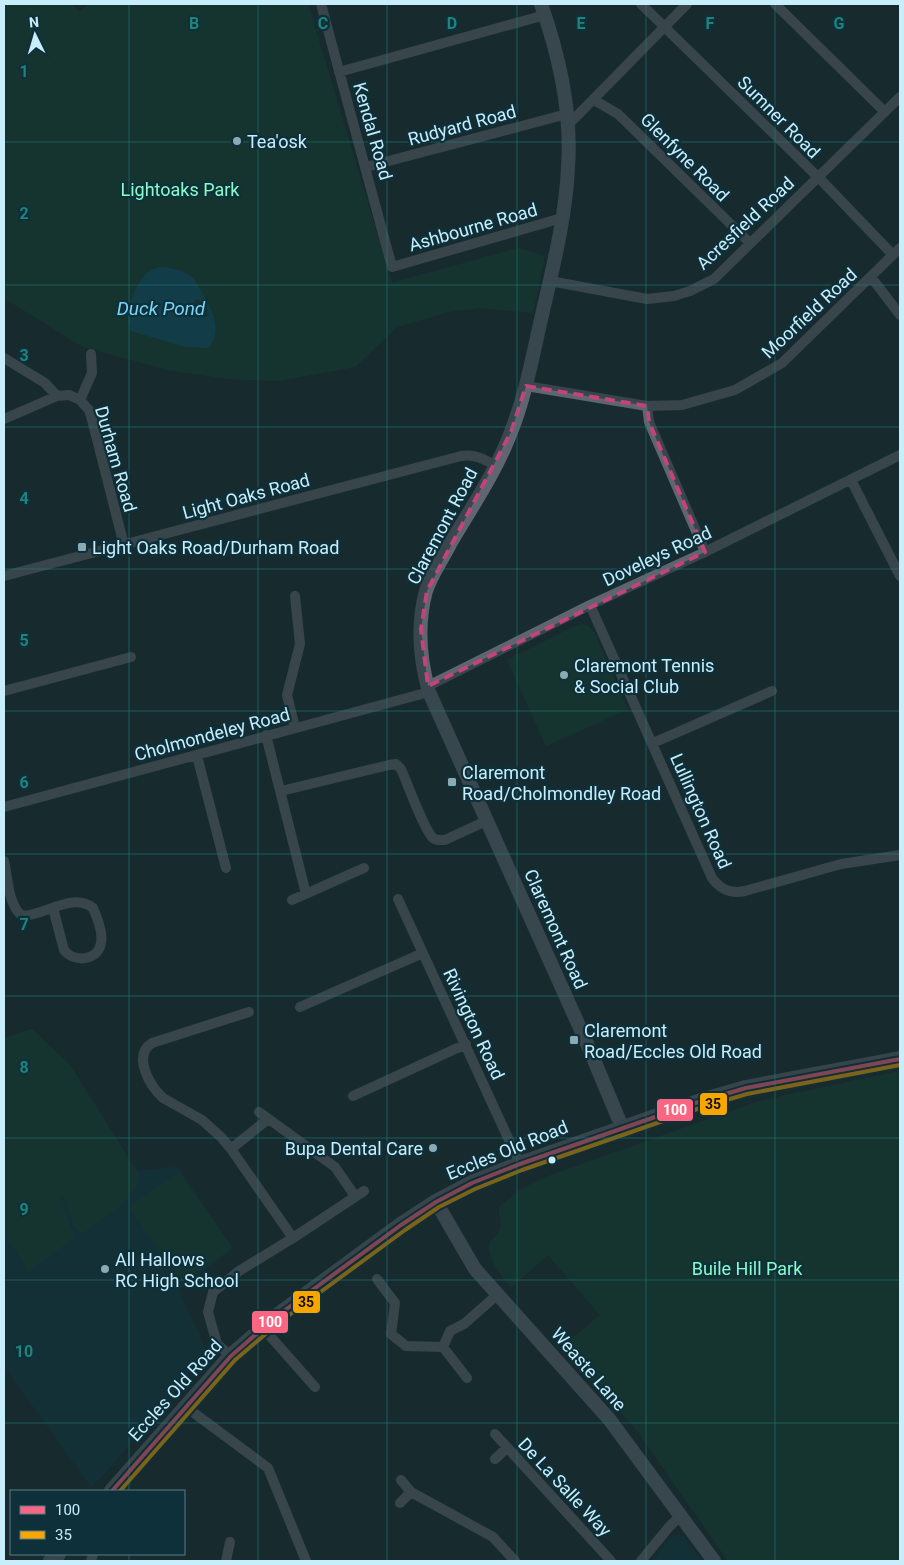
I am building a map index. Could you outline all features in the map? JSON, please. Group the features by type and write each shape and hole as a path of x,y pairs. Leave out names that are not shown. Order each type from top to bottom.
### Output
{"main road":[{"name":"Claremont Road","path":"543,9 560,73 567,120 568,166 562,218 526,386 511,432 496,466 436,569 427,591 421,629 422,660 429,689 486,821 585,1039 622,1127"},
{"name":"Eccles Old Road","path":"113,1490 231,1356 277,1316 401,1225 436,1202 472,1183 520,1164 701,1101 746,1088 900,1060"},
{"name":"Weaste Lane","path":"436,1202 475,1269 609,1419 682,1515 714,1561"}],"street":[{"name":"Kendal Road","path":"321,4 392,267"},
{"name":"Sumner Road","path":"641,4 817,177 897,252"},
{"path":"567,120 594,100 687,4"},
{"path":"775,4 885,112"},
{"path":"339,72 543,9"},
{"name":"Acresfield Road","path":"550,281 647,299 674,296 690,291 714,279 900,97"},
{"name":"Glenfyne Road","path":"594,100 618,114 750,243"},
{"name":"Rudyard Road","path":"366,167 567,120"},
{"name":"Ashbourne Road","path":"392,267 562,218"},
{"name":"Moorfield Road","path":"526,386 647,406 682,405 735,390 782,363 897,252"},
{"path":"871,277 900,315"},
{"name":"Durham Road","path":"91,354 92,373 80,400 91,416 124,545"},
{"path":"4,358 45,383 57,396"},
{"path":"4,419 57,396 69,395 80,400"},
{"path":"647,406 649,422 705,552"},
{"name":"Doveleys Road","path":"429,689 590,605 705,552 900,455"},
{"name":"Light Oaks Road","path":"4,576 460,456 481,457 496,466"},
{"path":"851,480 900,576"},
{"path":"295,596 300,644 287,695 295,728"},
{"name":"Lullington Road","path":"590,605 712,878 721,888 726,891 745,891 832,866 900,855"},
{"path":"4,690 131,657"},
{"name":"Cholmondeley Road","path":"4,807 198,756 429,689"},
{"path":"653,744 772,690"},
{"path":"266,735 306,894"},
{"path":"198,756 226,868"},
{"path":"280,791 396,764 401,769 433,838 445,840 486,821"},
{"path":"4,861 13,905 23,916 28,916 53,908 79,902 93,908 102,939 100,948 92,956 77,959 67,955 53,908"},
{"path":"292,900 364,868"},
{"name":"Rivington Road","path":"398,899 520,1164"},
{"path":"300,1006 423,953"},
{"path":"248,1012 152,1043 145,1049 143,1056 148,1076 157,1092 163,1098 211,1127 231,1149 293,1238"},
{"path":"353,1096 466,1044"},
{"path":"231,1356 217,1344 208,1312 212,1292 239,1271 293,1238 360,1193 335,1167 259,1112"},
{"path":"231,1149 268,1119"},
{"path":"377,1279 396,1303 391,1334 406,1346 443,1347"},
{"path":"443,1347 450,1331 464,1324 498,1294"},
{"path":"263,1328 315,1387"},
{"path":"443,1347 467,1378"},
{"path":"186,1407 268,1468 306,1561"},
{"name":"De La Salle Way","path":"495,1434 611,1561"},
{"path":"495,1459 507,1448"},
{"path":"401,1480 411,1492 493,1538 515,1561"},
{"path":"400,1503 411,1492"},
{"path":"640,1561 669,1527 682,1515"},
{"path":"226,1561 230,1542"}],"highlighted area":[{"path":"526,386 647,406 649,422 705,552 428,686 421,629 427,591 511,432"}],"shaded area":[{"name":"All Hallows RC High School","path":"32,1029 70,1065 137,1171 177,1167 233,1248 179,1290 207,1353 113,1464 91,1487 4,1366 4,1038"},
{"path":"676,1535 686,1539 701,1561 652,1561 670,1538"}],"green space":[{"name":"Lightoaks Park","path":"4,4 71,4 79,12 89,4 308,4 392,283 518,248 545,256 533,313 480,308 448,312 397,327 355,367 277,381 228,379 169,370 83,347 4,298"},
{"name":"Claremont Tennis & Social Club","path":"582,624 589,626 594,632 628,709 546,746 507,660"},
{"path":"32,1029 70,1065 139,1175 137,1184 125,1201 81,1234 74,1225 65,1197 60,1198 76,1237 29,1270 4,1235 4,1038"},
{"name":"Buile Hill Park","path":"900,1071 900,1561 728,1561 638,1432 563,1346 600,1315 548,1255 511,1287 500,1273 493,1261 490,1249 490,1244 498,1234 500,1227 499,1207 520,1190 543,1178 759,1101"},
{"path":"179,1172 232,1248 182,1283 129,1207"}],"water":[{"name":"Duck Pond","path":"159,267 186,273 195,281 211,310 216,326 213,341 208,348 186,347 131,331 128,317 133,294 145,275","holes":["196,299 205,305 209,316 201,317 194,311 191,306"]}],"transit line":[{"name":"100","path":"113,1490 231,1356 277,1316 401,1225 436,1202 472,1183 520,1164 701,1101 746,1088 900,1059"},
{"name":"35","path":"121,1490 235,1360 281,1321 439,1207 475,1189 522,1170 703,1107 747,1094 900,1065"}],"place":[{"name":"Tea'osk","path":"237,141"},
{"name":"Light Oaks Road/Durham Road","path":"82,547"},
{"name":"Claremont Tennis & Social Club","path":"564,675"},
{"name":"Claremont Road/Cholmondley Road","path":"452,782"},
{"name":"Claremont Road/Eccles Old Road","path":"574,1040"},
{"name":"Bupa Dental Care","path":"433,1148"},
{"name":"All Hallows RC High School","path":"105,1269"}]}
